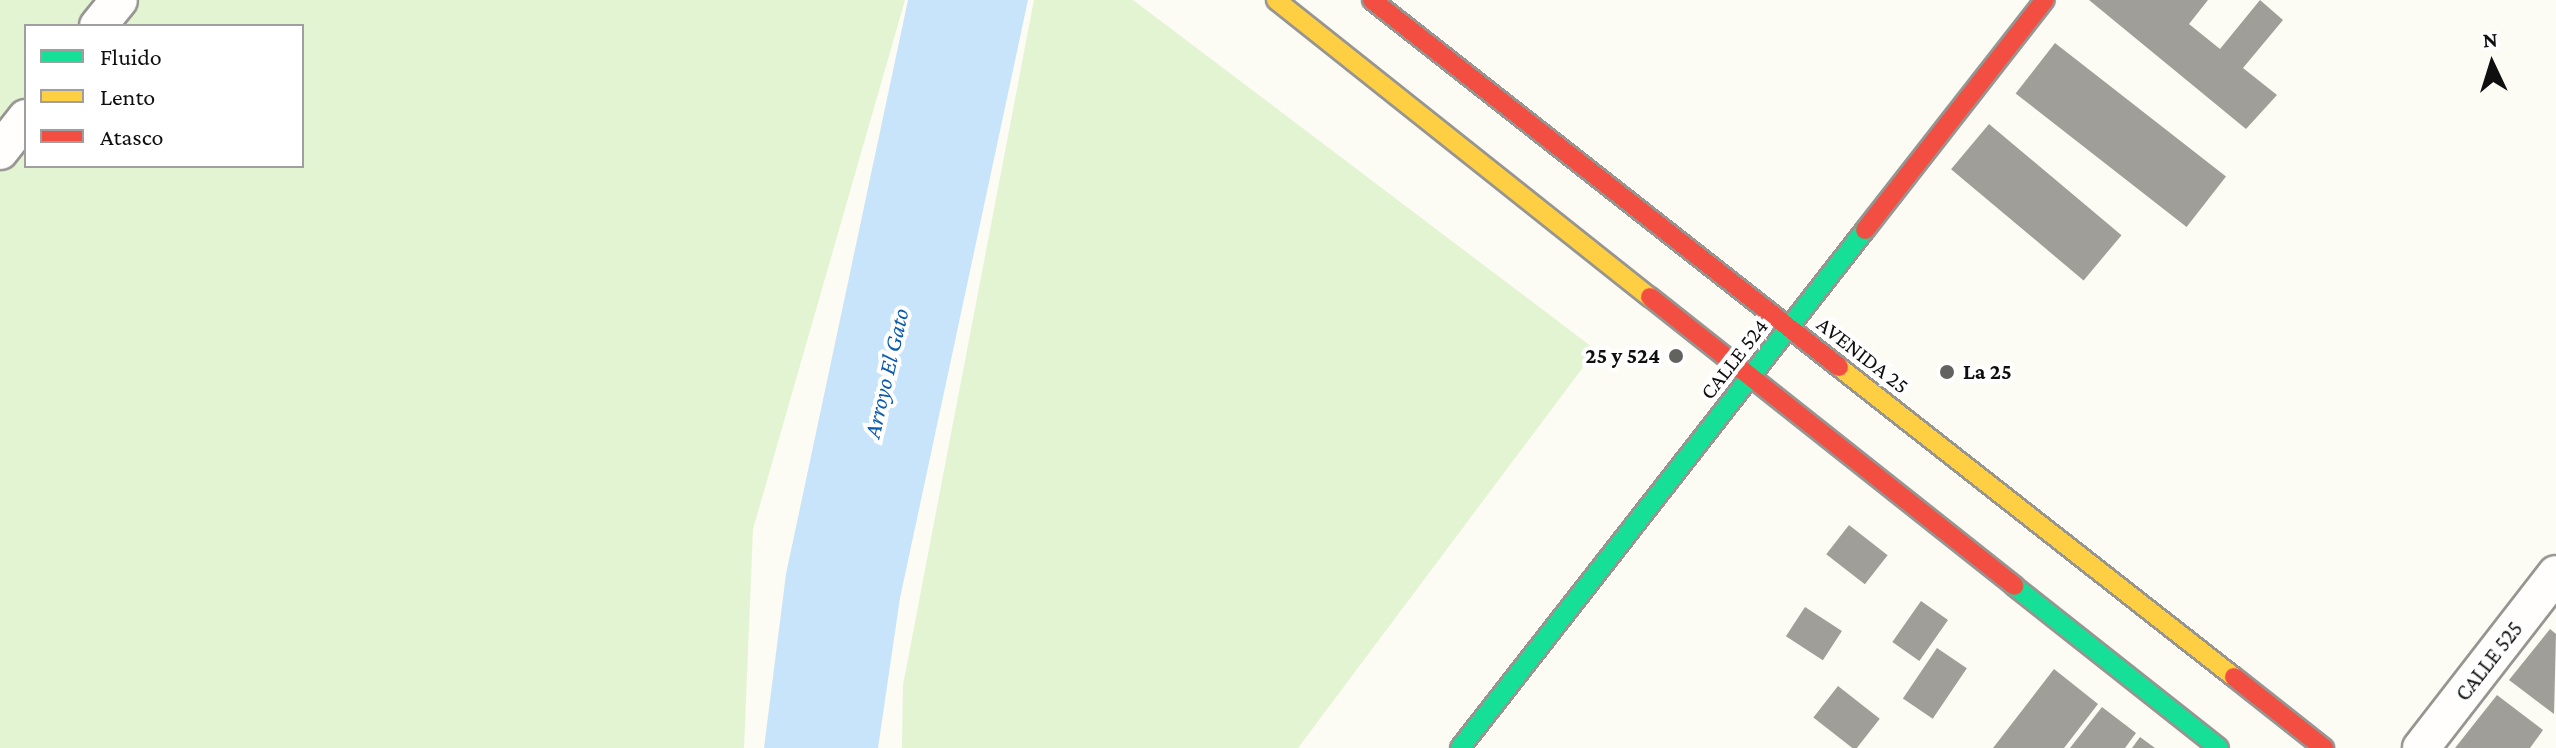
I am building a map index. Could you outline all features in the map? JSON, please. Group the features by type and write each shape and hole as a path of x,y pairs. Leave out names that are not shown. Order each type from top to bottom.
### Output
{"main road":[{"path":"1276,0 2219,748"},
{"name":"AVENIDA 25","path":"1372,0 2324,748"},
{"name":"CALLE 524","path":"1460,748 2045,0"}],"street":[{"path":"100,24 119,0"},
{"path":"0,151 24,121"},
{"name":"CALLE 525","path":"2421,748 2556,574"}],"green space":[{"path":"0,0 905,0 753,529 744,748 0,748"},
{"path":"1034,0 1133,0 1596,350 1298,748 902,748 903,685"}],"water":[{"name":"Arroyo El Gato","path":"908,0 1028,0 900,598 878,748 764,748 786,574"}],"building":[{"path":"2089,0 2208,0 2189,24 2220,49 2260,0 2283,20 2243,68 2277,95 2246,129"},
{"path":"2055,43 2226,177 2187,227 2016,93"},
{"path":"1989,124 2122,235 2084,280 1951,169"},
{"path":"1849,525 1888,555 1865,584 1826,554"},
{"path":"1921,601 1948,620 1919,661 1892,642"},
{"path":"1805,607 1842,631 1823,660 1786,636"},
{"path":"2550,629 2556,634 2554,714 2509,680"},
{"path":"1937,648 1967,668 1933,719 1903,699"},
{"path":"2054,669 2098,704 2064,748 1993,748"},
{"path":"1838,686 1880,719 1857,748 1852,748 1813,718"},
{"path":"2497,695 2543,730 2530,748 2455,748"},
{"path":"2102,707 2136,733 2125,748 2070,748"},
{"path":"2140,737 2155,748 2132,748"}],"traffic: fast":[{"path":"1460,748 1865,230"},
{"path":"2014,586 2219,748"}],"traffic: slow":[{"path":"1276,0 1650,297"},
{"path":"1839,367 2234,677"}],"traffic: jam":[{"path":"1372,0 1839,367"},
{"path":"1865,230 2045,0"},
{"path":"1650,297 2014,586"},
{"path":"2234,677 2324,748"}],"place":[{"name":"25 y 524","path":"1676,356"},
{"name":"La 25","path":"1947,372"}]}
